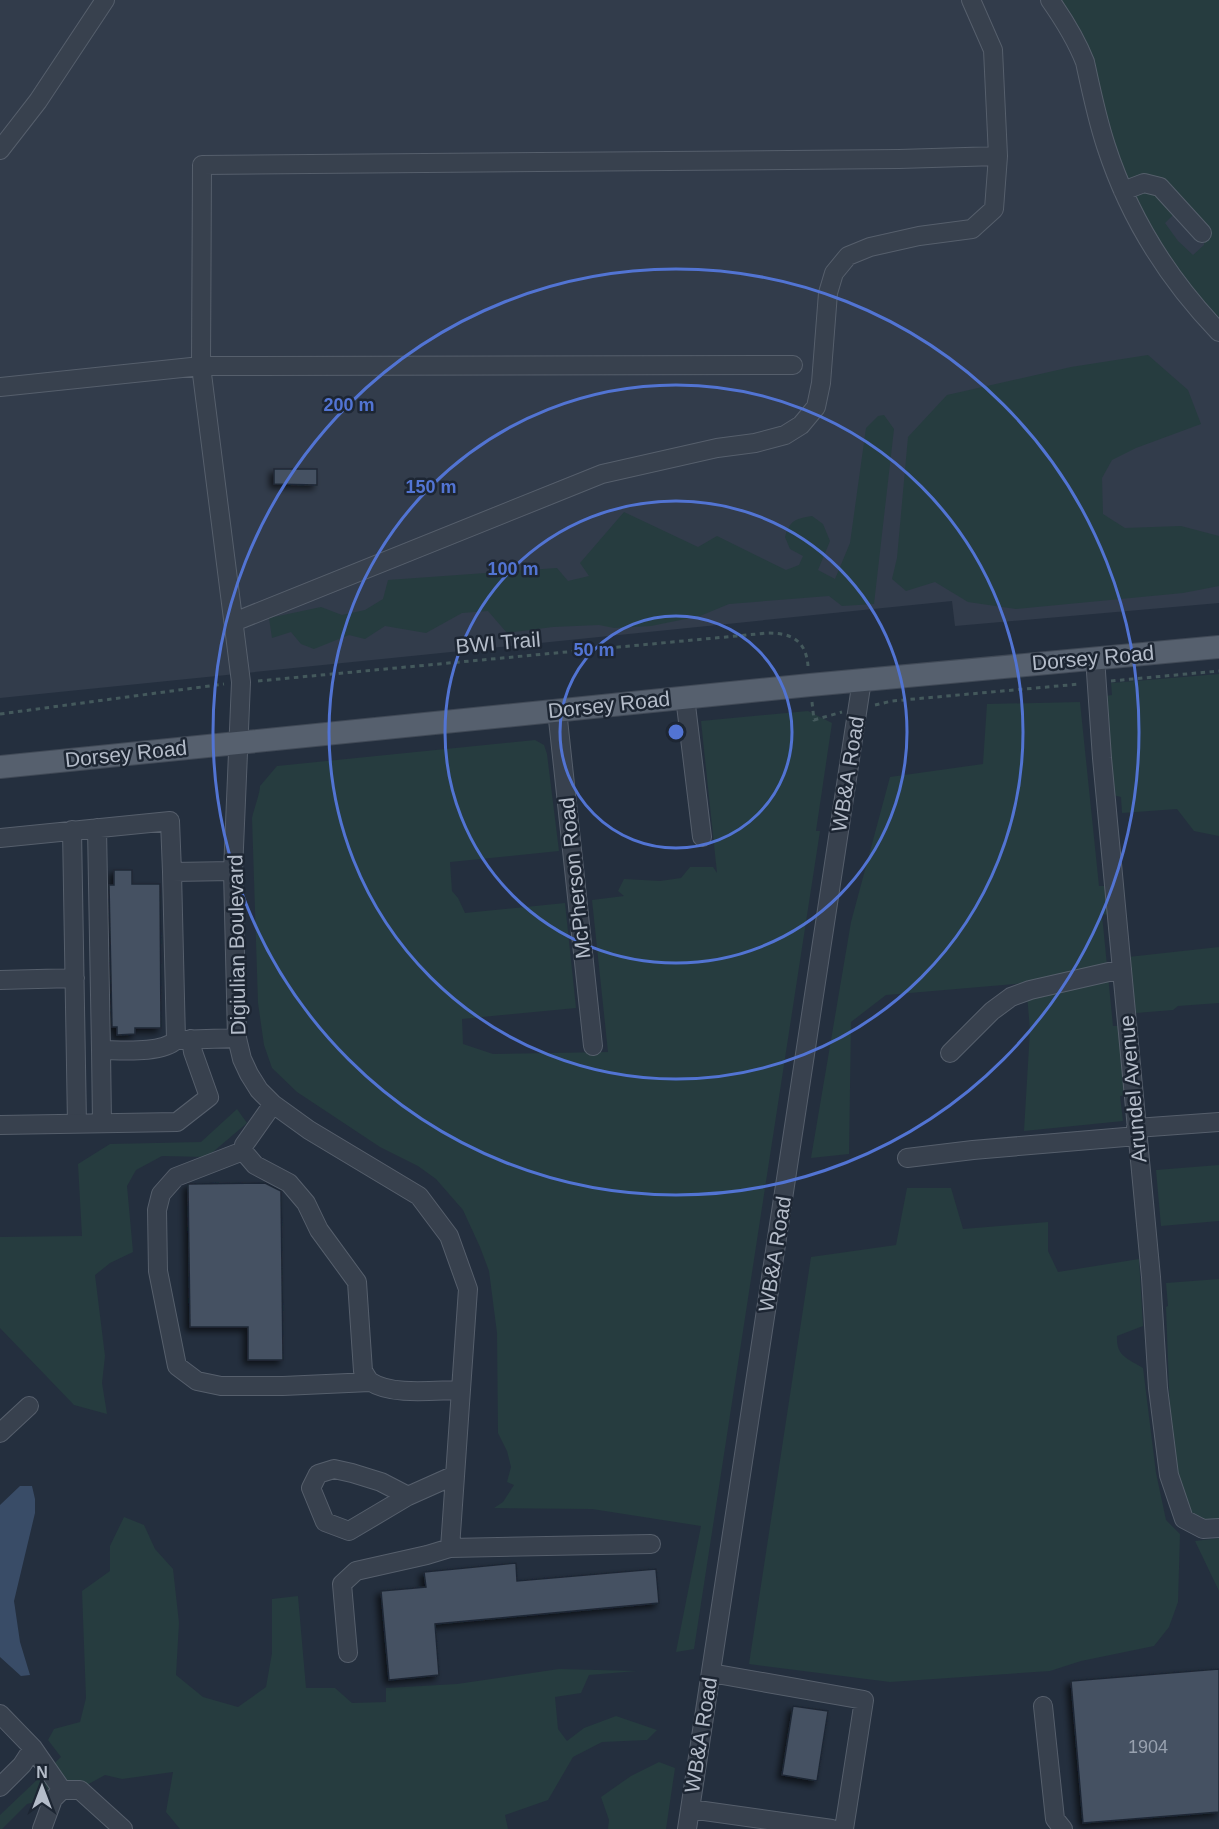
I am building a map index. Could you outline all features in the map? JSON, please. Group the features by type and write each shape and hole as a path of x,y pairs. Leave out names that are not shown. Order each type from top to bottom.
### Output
{"main road":[{"name":"Dorsey Road","path":"0,767 685,697 1219,647"}],"street":[{"path":"0,150 38,100 105,0"},
{"path":"234,622 602,474 717,448 755,444 785,435 801,425 816,407 821,383 828,293 834,273 848,256 919,236 972,229 994,209 998,156 993,50 971,0"},
{"path":"1050,0 1067,24 1080,49 1105,144 1123,191 1147,239 1184,294 1219,332"},
{"name":"Digiulian Boulevard","path":"450,1548 468,1289 450,1236 419,1196 309,1130 273,1104 259,1090 249,1074 242,1059 237,1038 233,871 241,682 201,366 202,165 865,160 998,156"},
{"path":"1123,191 1144,183 1160,187 1202,233"},
{"path":"0,387 201,366 793,365"},
{"name":"Arundel Avenue","path":"1095,658 1102,758 1151,1277 1158,1388 1169,1475 1184,1518 1203,1529 1219,1528"},
{"name":"WB&A Road","path":"687,1829 862,680"},
{"path":"685,697 702,837"},
{"name":"McPherson Road","path":"557,710 593,1046"},
{"path":"0,838 170,820 171,872 183,1040 192,1052 209,1098 177,1122 0,1125"},
{"path":"97,828 102,1124"},
{"path":"72,830 77,1124"},
{"path":"171,872 233,871"},
{"path":"950,1053 992,1011 1011,997 1030,990 1122,969"},
{"path":"0,980 75,978"},
{"path":"76,1058 160,1049 183,1040 237,1038"},
{"path":"273,1104 243,1145 243,1151 255,1165 289,1183 306,1203 320,1230 357,1282 363,1371 370,1382"},
{"path":"907,1158 1219,1122"},
{"path":"243,1151 176,1177 161,1194 157,1210 158,1271 177,1366 196,1381 221,1386 370,1382 387,1389 408,1391 461,1390"},
{"path":"0,1433 28,1406"},
{"path":"408,1496 381,1482 334,1469 318,1474 311,1488 326,1522 349,1531 408,1496 455,1475"},
{"path":"348,1653 342,1584 356,1571 450,1548 651,1544"},
{"path":"711,1673 864,1700 844,1829"},
{"path":"1043,1706 1055,1819 1063,1829"},
{"path":"0,1714 33,1748 62,1790"},
{"path":"0,1787 22,1765 33,1748"},
{"path":"42,1829 53,1799 62,1790 80,1790 123,1829"},
{"path":"690,1809 780,1825 832,1829"}],"path":[{"name":"BWI Trail","path":"253,681 768,633 790,635 799,642 807,655"},
{"path":"1116,680 1219,671"},
{"path":"0,714 228,683"},
{"path":"914,699 1080,684"}],"shaded area":[{"path":"0,0 1219,0 1219,603 955,626 952,601 0,698"}],"green space":[{"path":"1061,0 1219,0 1219,321 1201,301 1159,243 1132,191 1146,187 1177,211 1165,223 1178,241 1193,255 1204,245 1204,242 1173,194 1128,182 1113,141 1088,46"},
{"path":"1148,355 1188,390 1201,424 1136,448 1112,460 1102,478 1103,514 1125,528 1181,526 1219,536 1219,586 1183,593 1016,609 968,602 935,582 906,591 892,579 897,558 908,437 947,395 1071,367"},
{"path":"884,415 894,429 874,604 842,606 829,596 729,604 700,616 651,626 553,627 507,633 488,611 462,613 426,633 385,626 365,639 349,635 314,649 301,644 291,632 272,638 269,618 321,607 342,615 365,610 383,599 388,580 557,568 568,581 589,576 580,563 624,512 698,547 717,536 786,570 799,565 803,556 790,549 785,537 789,527 797,519 812,516 823,524 830,541 818,570 835,579 850,543 866,428 878,416"},
{"path":"1219,674 1219,836 1194,831 1177,809 1122,813 1121,797 1113,795 1105,696 1112,695 1111,683"},
{"path":"1080,702 1099,886 1107,886 1110,914 1102,915 1113,1026 1120,1026 1126,1095 1120,1096 1123,1121 1024,1131 1030,1030 1026,983 886,995 851,1022 849,1154 811,1158 851,922 890,777 983,764 987,704"},
{"path":"808,711 832,723 816,831 820,831 694,1649 676,1652 701,1526 592,1509 494,1508 503,1502 514,1485 507,1482 511,1467 507,1451 498,1433 497,1333 489,1271 463,1210 436,1179 418,1166 380,1147 297,1092 272,1068 264,1045 258,1003 252,818 260,786 277,766 535,740 544,745 559,851 450,862 452,891 465,913 565,903 576,1008 462,1019 463,1044 493,1054 608,1052 592,900 624,896 618,891 624,879 660,881 681,878 690,867 713,867 717,873 701,721"},
{"path":"1219,947 1219,1003 1178,1006 1173,1010 1136,1013 1128,957"},
{"path":"237,1109 247,1123 207,1157 162,1156 136,1170 127,1186 133,1252 110,1263 95,1275 105,1356 102,1383 107,1414 74,1405 0,1328 0,1237 82,1236 78,1164 110,1144 201,1142"},
{"path":"1219,1165 1219,1221 1161,1226 1156,1170"},
{"path":"907,1188 951,1188 963,1229 1048,1222 1048,1251 1058,1272 1139,1259 1143,1326 1117,1336 1117,1343 1118,1348 1127,1359 1143,1368 1156,1473 1166,1520 1180,1534 1178,1602 1169,1627 1154,1646 1081,1661 1050,1671 890,1682 749,1664 811,1257 896,1245"},
{"path":"1219,1279 1219,1521 1210,1521 1188,1511 1172,1468 1166,1283"},
{"path":"124,1517 144,1525 155,1549 173,1569 179,1623 176,1675 203,1697 238,1707 266,1687 272,1653 272,1599 298,1596 306,1688 335,1688 352,1703 386,1702 386,1688 457,1684 559,1669 637,1671 589,1675 581,1693 555,1697 558,1729 567,1741 584,1728 616,1716 657,1730 647,1740 602,1742 573,1757 548,1800 505,1815 508,1829 180,1829 166,1812 173,1772 122,1779 105,1775 74,1792 27,1804 0,1829 0,1815 61,1757 48,1740 54,1729 80,1722 86,1698 82,1591 110,1571 110,1546"},
{"path":"1219,1538 1219,1591 1195,1541"},
{"path":"659,1762 675,1768 666,1829 608,1829 609,1820 601,1797 631,1776"}],"water":[{"path":"20,1486 32,1486 35,1499 35,1513 14,1601 20,1642 30,1675 21,1676 0,1657 0,1505"}],"building":[{"path":"274,469 317,469 317,485 274,484"},
{"path":"114,870 132,870 132,884 160,884 161,1028 135,1028 135,1034 117,1035 117,1027 112,1027 109,885 114,885"},
{"path":"265,1183 281,1191 283,1360 248,1360 248,1327 190,1327 188,1184"},
{"path":"516,1563 517,1581 656,1569 659,1603 435,1624 439,1675 389,1680 381,1591 426,1587 424,1572"},
{"path":"1219,1669 1219,1812 1083,1823 1071,1681"},
{"path":"793,1706 828,1711 817,1781 782,1775"}]}
